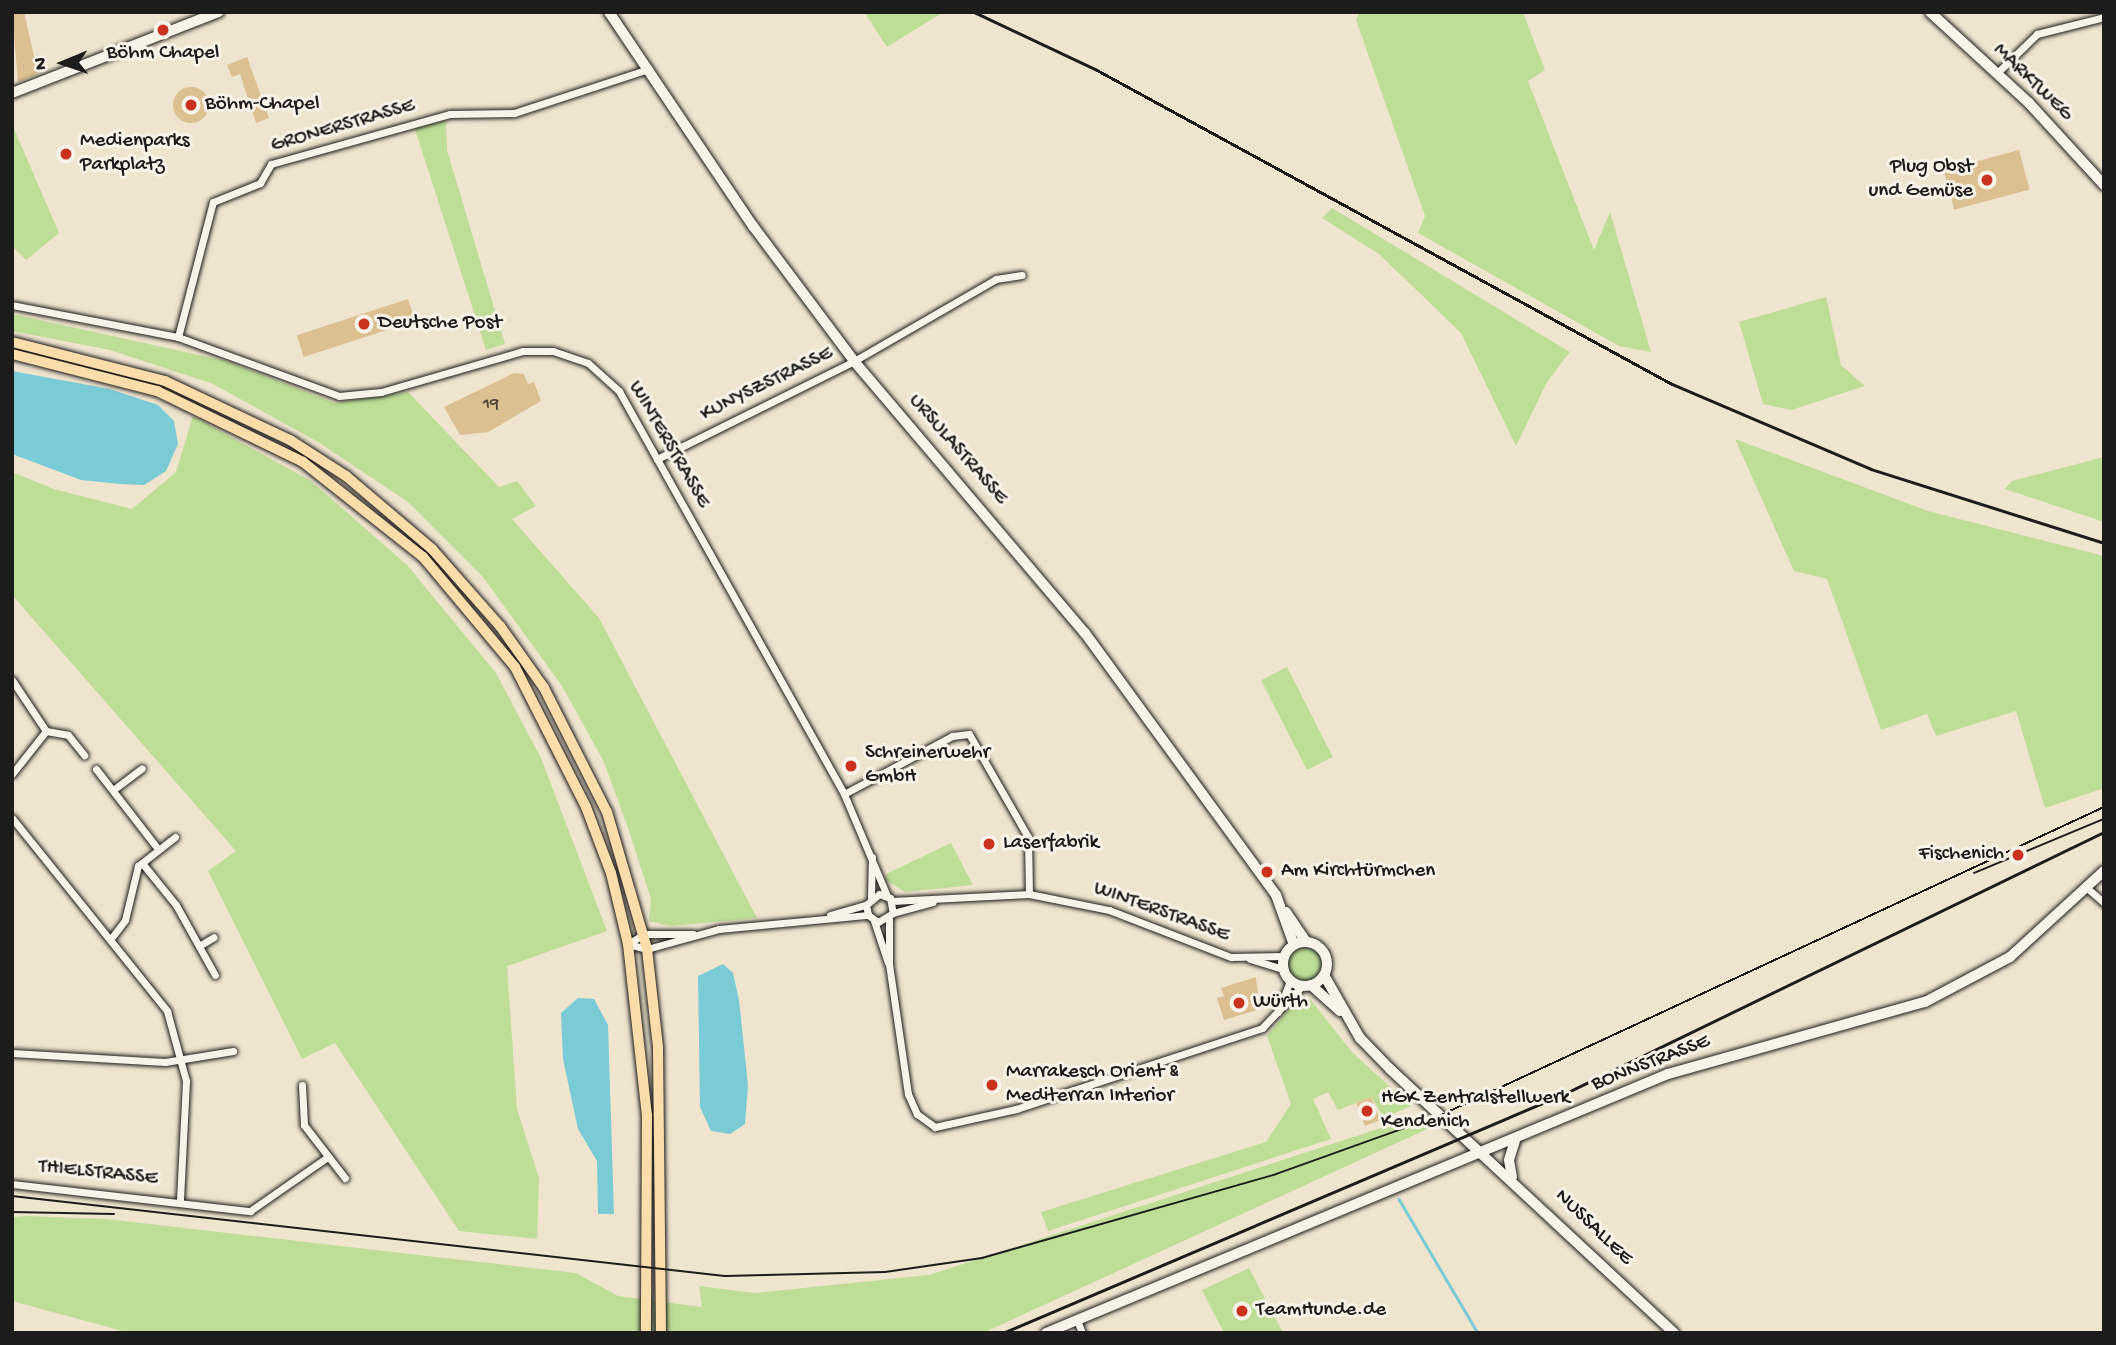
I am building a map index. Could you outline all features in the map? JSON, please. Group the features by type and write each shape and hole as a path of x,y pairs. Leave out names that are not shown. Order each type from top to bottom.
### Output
{"main road":[{"path":"12,342 133,370 228,406 346,476 432,548 500,626 564,720 607,812 647,949 659,1070 661,1333"},
{"path":"12,354 157,391 255,435 348,494 423,557 485,627 542,713 590,818 628,944 647,1115 646,1333"}],"street":[{"path":"12,93 219,12"},
{"name":"URSULASTRASSE","path":"609,12 760,236 854,361 1086,633 1306,942 1325,955 1324,975 1342,1012"},
{"name":"MARKTWEG","path":"1930,12 1997,73 2104,185"},
{"path":"1997,73 2037,34 2104,17"},
{"name":"GRONERSTRASSE","path":"177,337 213,202 260,183 271,164 450,114 514,113 649,69"},
{"name":"KUNYSZSTRASSE","path":"657,459 854,361 996,279 1022,275"},
{"name":"WINTERSTRASSE","path":"12,305 177,337 319,391 346,396 381,392 512,352 565,354 611,381 844,794 889,899 936,901 1029,894 1091,904 1210,952 1249,958 1283,969"},
{"path":"12,680 46,731 68,735 84,755"},
{"path":"12,774 46,731"},
{"path":"844,794 952,737 969,734 1028,837 1029,894"},
{"path":"113,790 142,768"},
{"path":"96,769 158,849"},
{"path":"12,818 113,936 167,1011 183,1061 187,1112 180,1200"},
{"path":"113,936 125,920 133,875 142,863 174,837"},
{"name":"WINTERSTRASSE","path":"871,897 872,856"},
{"path":"142,863 199,946 215,975"},
{"name":"BONNSTRASSE","path":"1046,1333 1515,1140 1668,1074 1925,1002 2010,957 2104,871"},
{"path":"2087,888 2104,903"},
{"path":"628,944 643,934 693,934 827,916 866,905 871,897 889,899 889,964 908,1094 917,1114 935,1127 1016,1109 1262,1028 1307,985 1324,975"},
{"name":"WINTERSTRASSE","path":"827,916 891,916 936,901"},
{"path":"866,905 889,964"},
{"name":"URSULASTRASSE","path":"1282,907 1294,945"},
{"path":"628,944 647,949 693,934"},
{"path":"199,946 214,937"},
{"path":"1278,1012 1290,980 1283,969 1284,956 1294,945 1306,942"},
{"name":"WINTERSTRASSE","path":"1249,958 1284,956"},
{"name":"URSULASTRASSE","path":"1290,980 1307,985 1342,1012 1390,1069 1483,1153"},
{"path":"12,1053 107,1062 183,1061 233,1051"},
{"path":"302,1085 304,1125 326,1158 345,1178"},
{"path":"1512,1177 1509,1157 1515,1140"},
{"name":"NUSSALLEE","path":"1483,1153 1512,1177 1674,1333"},
{"name":"THIELSTRASSE","path":"12,1184 180,1200 250,1210 326,1158"},
{"path":"1077,1320 1082,1333"}],"green space":[{"path":"864,12 941,12 942,13 887,47"},
{"path":"1360,12 1523,12 1545,70 1528,81 1594,250 1610,212 1651,352 1619,346 1418,233 1425,216 1356,20"},
{"path":"446,121 447,150 505,344 486,350 414,126"},
{"path":"12,124 59,233 26,260 12,246"},
{"path":"1332,208 1570,352 1547,382 1516,446 1461,333 1379,254 1322,218"},
{"path":"1826,297 1841,365 1865,386 1791,410 1763,404 1739,322"},
{"path":"12,314 226,361 335,403 408,392 499,487 517,481 536,506 512,519 599,618 757,918 671,926 649,921 651,899 604,762 562,686 483,577 408,502 318,442 213,384 110,350 12,331"},
{"path":"193,416 311,481 407,565 496,673 541,758 607,931 507,966 517,1109 539,1178 537,1239 459,1231 335,1043 302,1059 208,871 236,851 12,595 12,472 54,489 132,509 176,472"},
{"path":"1735,439 1928,511 2104,556 2104,788 2045,808 2016,711 1936,736 1927,714 1881,730 1827,579 1794,571"},
{"path":"2104,457 2104,522 2005,489 2012,481"},
{"path":"1287,667 1333,757 1307,770 1261,680"},
{"path":"951,843 973,885 905,892 886,880 886,874"},
{"path":"1305,948 1317,953 1322,965 1317,977 1305,982 1293,977 1288,965 1293,953"},
{"path":"1310,999 1352,1052 1411,1106 1384,1118 1371,1097 1338,1110 1328,1092 1313,1099 1331,1139 1048,1231 1041,1212 1266,1142 1291,1104 1267,1036 1294,1003"},
{"path":"1421,1115 1436,1125 983,1333 130,1333 12,1301 12,1217 26,1216 106,1219 576,1273 618,1296 702,1307 699,1286 754,1293 929,1275"},
{"name":"TeamHunde.de","path":"1249,1268 1283,1333 1224,1333 1202,1290"}],"water":[{"path":"12,371 110,389 158,405 174,421 178,444 166,471 144,485 81,480 12,454"},
{"path":"723,964 733,973 739,1000 748,1085 745,1124 730,1134 711,1131 700,1107 698,976"},
{"path":"578,998 594,999 608,1025 614,1214 598,1214 597,1161 578,1129 563,1059 561,1013"}],"building":[{"path":"12,12 24,12 38,74 18,82"},
{"path":"247,57 269,118 256,123 240,74 232,77 227,65"},
{"name":"Böhm-Chapel","path":"191,87 204,92 209,105 204,118 191,123 178,118 173,105 178,92"},
{"name":"Plug Obst und Gemüse","path":"2019,150 2030,190 1954,210 1944,170"},
{"name":"Deutsche Post","path":"408,299 415,321 304,357 297,335"},
{"path":"514,373 524,374 528,384 534,382 541,401 488,432 460,435 444,407"},
{"name":"Würth","path":"1256,977 1260,1009 1224,1020 1217,998 1224,996 1221,988"},
{"name":"HGK Zentralstellwerk Kendenich","path":"1371,1097 1380,1120 1365,1126 1356,1103"}],"waterway":[{"path":"1399,1199 1478,1333"}],"tram line":[{"path":"12,1196 725,1276 885,1272 982,1258 1276,1174 1441,1115 2104,807"},
{"path":"1974,873 2104,819"},
{"path":"12,1212 114,1214"}],"railway":[{"path":"974,12 1097,70 1672,384 1871,469 2104,543"},
{"path":"1003,1333 1566,1093 2104,832"}],"place":[{"name":"Böhm Chapel","path":"163,30"},
{"name":"Böhm-Chapel","path":"191,105"},
{"name":"Medienparks Parkplatz","path":"66,154"},
{"name":"Plug Obst und Gemüse","path":"1987,180"},
{"name":"Deutsche Post","path":"364,324"},
{"name":"Schreinerwehr GmbH","path":"851,766"},
{"name":"Laserfabrik","path":"989,844"},
{"name":"Fischenich","path":"2018,855"},
{"name":"Am Kirchtürmchen","path":"1267,872"},
{"name":"Würth","path":"1239,1003"},
{"name":"Marrakesch Orient & Mediterran Interior","path":"992,1085"},
{"name":"HGK Zentralstellwerk Kendenich","path":"1367,1111"},
{"name":"TeamHunde.de","path":"1242,1311"}]}
